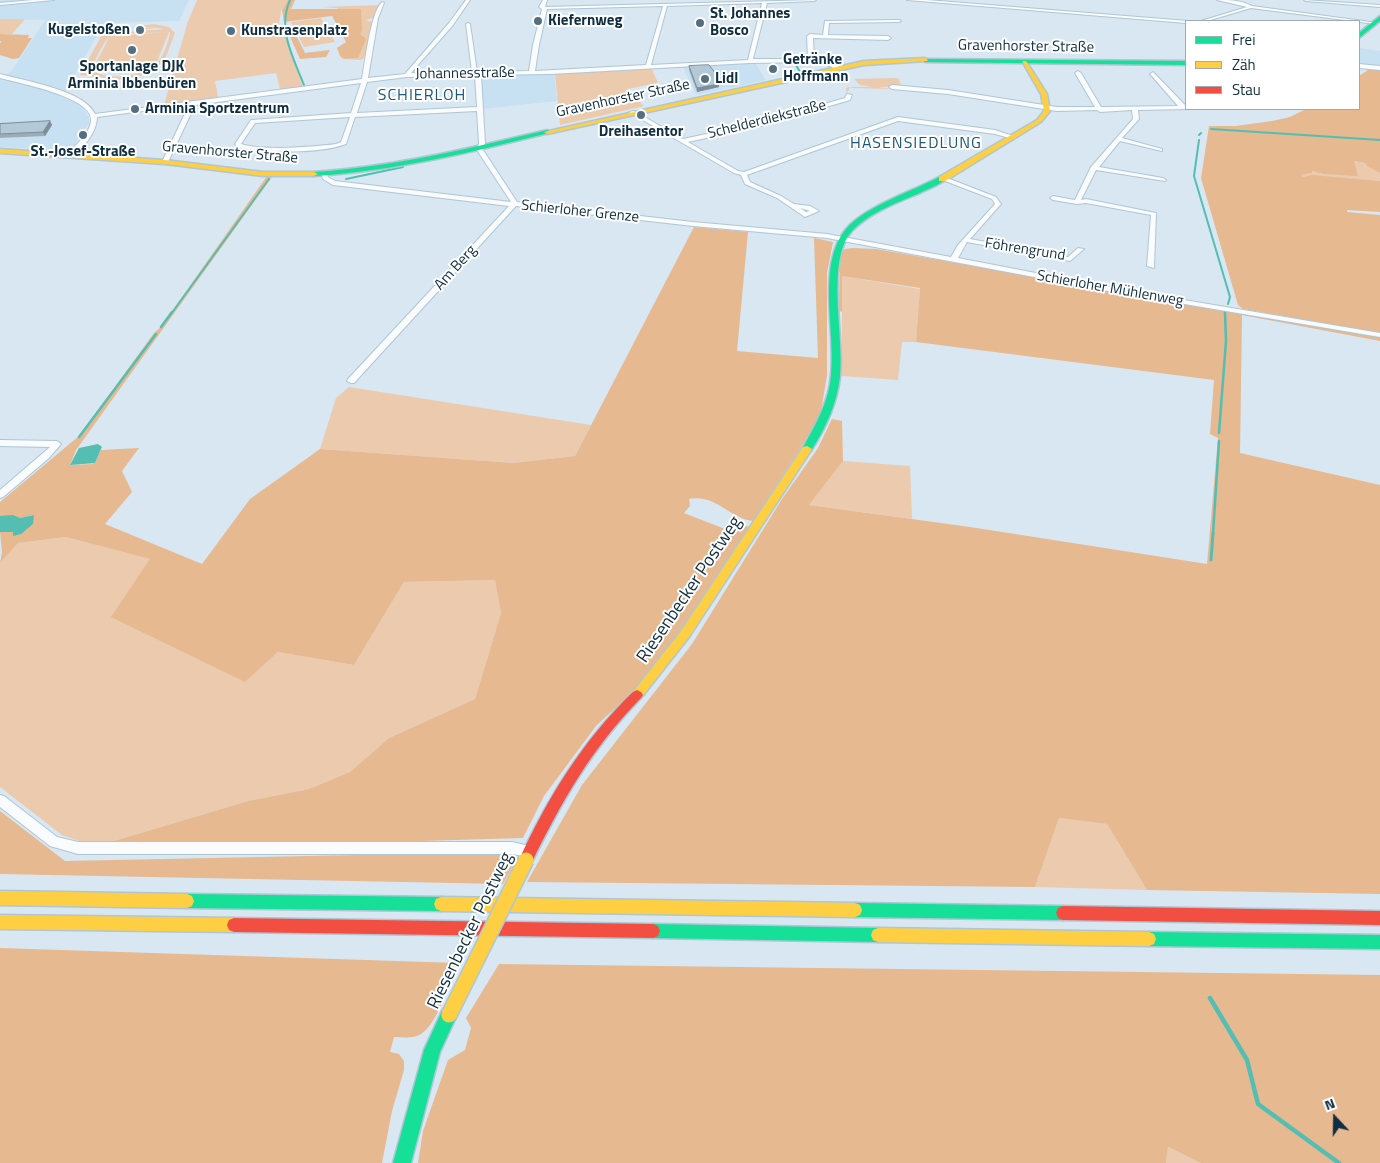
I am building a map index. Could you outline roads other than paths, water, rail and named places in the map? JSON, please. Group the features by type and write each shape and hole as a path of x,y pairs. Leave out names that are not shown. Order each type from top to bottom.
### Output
{"main road":[{"path":"1360,35 1378,21"},
{"name":"Gravenhorster Straße","path":"0,151 165,162 263,174 325,174 385,168 836,67 895,60 1185,63"},
{"path":"841,240 854,225 870,215 942,178 1039,121 1048,108 1044,94 1024,62"},
{"name":"Riesenbecker Postweg","path":"402,1163 432,1050 528,855 580,761 605,728 638,694 685,634 800,462 827,415 836,375 835,264 836,250 841,240"},
{"path":"0,898 1380,918"},
{"path":"0,922 1380,942"}],"street":[{"path":"0,4 52,0"},
{"path":"407,75 451,24 468,0"},
{"path":"545,0 541,6 545,8 665,6 674,3 814,0"},
{"path":"909,0 979,2 1185,22"},
{"path":"1030,8 1031,0"},
{"path":"1219,0 1252,7 1352,20"},
{"path":"1306,0 1380,6"},
{"path":"750,61 765,2"},
{"path":"382,3 376,18 365,80 354,115 344,143 340,146 267,148 242,147 238,144 253,121 354,115 479,109"},
{"path":"648,66 665,6"},
{"path":"1206,20 1252,7"},
{"path":"532,72 545,8"},
{"path":"825,36 827,22 899,21"},
{"path":"1360,21 1378,21"},
{"path":"468,24 476,74 480,150 514,200 514,204"},
{"path":"811,60 810,36 888,38"},
{"name":"Johannesstraße","path":"94,116 407,75 532,72 750,61 811,60 824,61 836,67"},
{"path":"1360,66 1380,68"},
{"path":"1078,73 1100,110"},
{"path":"1153,74 1184,108"},
{"path":"0,76 82,101 94,116 94,123 88,134 69,156"},
{"path":"892,87 948,92 1048,108 1100,110 1184,108"},
{"name":"Schelderdiekstraße","path":"682,142 763,124 848,99 849,95"},
{"path":"165,162 193,102"},
{"path":"1077,202 1084,183 1093,168 1136,119 1134,109"},
{"path":"632,112 736,172 744,174 898,120 995,132 1013,137"},
{"path":"1119,139 1160,150"},
{"path":"1093,168 1163,180"},
{"name":"Schierloher Grenze","path":"325,174 328,181 333,183 692,224 811,234 841,240"},
{"path":"744,174 747,183 772,193 793,206"},
{"name":"Föhrengrund","path":"942,178 997,201 994,212 960,246 953,261"},
{"path":"1053,198 1077,202 1086,201 1154,214 1151,266"},
{"name":"Am Berg","path":"351,381 514,204"},
{"name":"Schierloher Mühlenweg","path":"841,240 1380,335"},
{"name":"Föhrengrund","path":"966,240 1070,259 1080,249"},
{"path":"0,443 56,444 46,456 0,495"},
{"path":"0,800 54,842 78,848 512,848 528,855"}],"waterway":[{"path":"290,0 286,11 286,32 291,53 304,85"},
{"path":"784,74 800,72 796,65"},
{"path":"1211,129 1380,140"},
{"path":"1199,140 1194,176 1230,297 1228,304"},
{"path":"346,179 403,167"},
{"path":"171,314 269,179"},
{"path":"161,327 172,312"},
{"path":"1219,433 1226,341 1225,312"},
{"path":"79,437 156,334"},
{"path":"1213,534 1219,441"},
{"path":"1211,560 1213,533"},
{"path":"1210,998 1247,1060 1258,1104 1339,1163"}],"place":[{"name":"Kiefernweg","path":"538,21"},
{"name":"St. Johannes Bosco","path":"700,23"},
{"name":"Kugelstoßen","path":"140,30"},
{"name":"Kunstrasenplatz","path":"231,31"},
{"name":"Sportanlage DJK Arminia Ibbenbüren","path":"132,50"},
{"name":"Getränke Hoffmann","path":"773,69"},
{"name":"Lidl","path":"705,79"},
{"name":"Arminia Sportzentrum","path":"135,109"},
{"name":"Dreihasentor","path":"641,115"},
{"name":"St.-Josef-Straße","path":"83,135"}],"district":[{"name":"SCHIERLOH","path":"422,96"},
{"name":"HASENSIEDLUNG","path":"916,144"}]}
